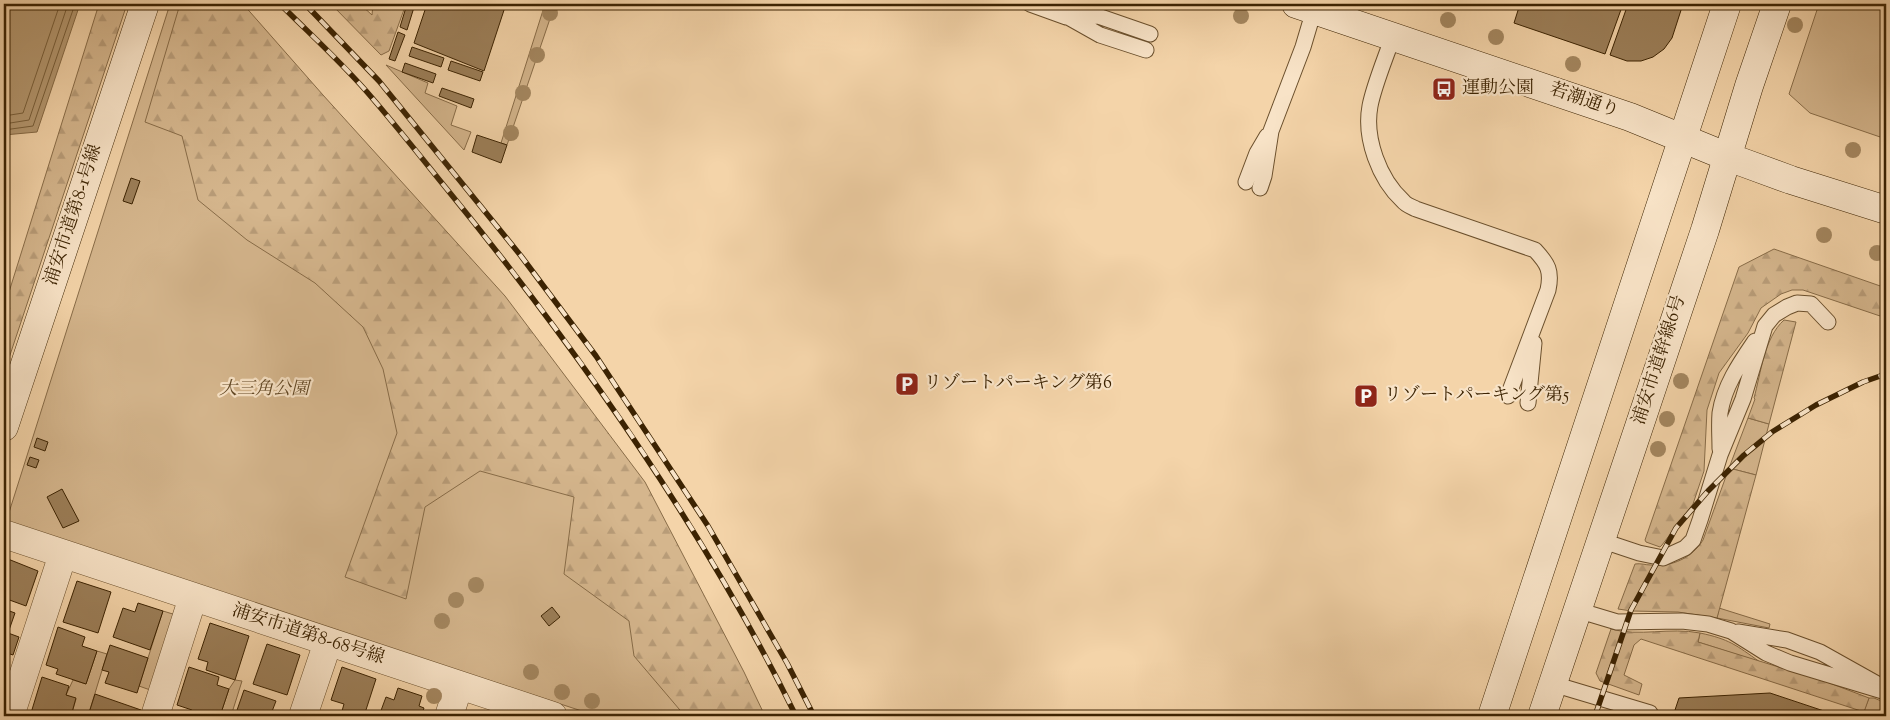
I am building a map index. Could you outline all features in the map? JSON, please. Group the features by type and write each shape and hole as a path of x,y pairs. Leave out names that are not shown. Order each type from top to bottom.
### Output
{"street":[{"name":"浦安市道第8-1号線","path":"4,427 145,4"},
{"path":"1492,716 1728,4"},
{"name":"浦安市道幹線6号","path":"1542,716 1777,4"},
{"name":"若潮通り","path":"1305,7 1630,117 1728,157 1791,180 1886,210"},
{"name":"浦安市道第8-68号線","path":"4,534 553,716"},
{"path":"10,716 64,554"},
{"path":"155,716 193,597"},
{"path":"303,716 328,642"},
{"path":"449,716 459,685"}],"lane":[{"path":"1030,4 1066,17 1100,35 1146,50"},
{"path":"1253,185 1257,153 1271,131 1303,47 1305,7"},
{"path":"1066,17 1098,16 1150,34"},
{"path":"1393,36 1370,104 1368,120 1375,154 1383,173 1403,202 1416,209 1535,250 1547,262 1551,278 1548,290 1508,396"},
{"path":"1600,540 1639,553 1662,558 1685,548 1693,540 1720,455 1743,400 1765,326 1774,315 1797,303 1811,304 1828,322"},
{"path":"1528,403 1536,324"},
{"path":"1577,610 1617,622 1682,621 1708,624 1731,631 1787,640 1820,652 1886,691"},
{"path":"1731,631 1766,653 1790,663 1886,691"},
{"path":"1553,684 1650,713 1649,716"}],"green space":[{"path":"99,4 127,4 4,373 4,308"},
{"name":"大三角公園","path":"170,4 193,4 351,163 729,716 597,716 6,522"},
{"path":"180,4 243,4 505,296 645,482 765,716 685,716 634,656 629,621 564,574 574,497 480,471 425,507 406,599 345,577 397,433 383,369 363,327 315,283 247,240 198,200 182,136 145,122"},
{"path":"331,4 360,4 372,15 373,4 406,4 389,51 381,55"},
{"path":"545,4 555,4 507,145 501,143"},
{"path":"1819,4 1886,4 1886,139 1810,113 1789,94"},
{"path":"386,65 428,83 425,93 457,106 451,125 471,132 464,150"},
{"path":"1774,249 1886,288 1886,318 1803,290 1792,290 1781,294 1761,308 1748,333 1719,373 1707,410 1704,471 1693,504 1660,547 1646,542 1645,540 1739,267"},
{"path":"1784,320 1796,322 1769,424 1748,418 1755,399 1761,367 1768,346 1777,327"},
{"path":"1748,418 1769,424 1756,475 1729,468"},
{"path":"1729,468 1756,475 1717,618 1678,612 1618,609 1635,564 1659,565 1674,563 1693,552 1703,540"},
{"path":"1719,608 1770,624 1769,628 1717,618"},
{"path":"163,611 176,615 153,691 139,686"},
{"path":"1611,629 1632,632 1689,631 1700,633 1698,642 1827,682 1869,698 1864,712 1641,639 1634,645 1624,675 1642,684 1639,695 1600,681 1596,673"},
{"path":"1700,633 1732,643 1760,662 1698,642"},
{"path":"97,651 107,654 88,716 71,716 76,699 66,695 73,680 86,684"},
{"path":"235,680 242,681 231,716 220,716 229,689"},
{"path":"1869,698 1886,703 1886,716 1862,716"}],"water":[{"path":"4,4 80,4 37,132 4,135"}],"building":[{"path":"407,4 415,4 407,30 400,27"},
{"path":"427,4 506,4 484,71 414,43"},
{"path":"1520,4 1623,4 1605,54 1514,23"},
{"path":"1628,4 1683,4 1672,38 1664,49 1653,57 1641,61 1627,61 1610,55"},
{"path":"398,32 405,35 395,61 389,59"},
{"path":"412,47 444,58 441,67 409,56"},
{"path":"451,61 483,72 480,81 448,70"},
{"path":"405,63 436,74 433,83 402,72"},
{"path":"442,88 474,99 471,108 439,96"},
{"path":"477,135 507,145 501,163 472,152"},
{"path":"131,178 140,181 132,204 123,201"},
{"path":"37,438 48,442 45,451 34,447"},
{"path":"30,457 39,460 36,468 27,465"},
{"path":"62,489 79,521 63,528 47,497"},
{"path":"8,559 38,571 26,606 4,598 4,571"},
{"path":"77,581 111,592 98,633 63,622"},
{"path":"138,603 163,611 150,650 113,637 123,608 135,612"},
{"path":"552,607 560,617 549,626 541,616"},
{"path":"4,609 15,613 8,633 19,637 13,655 4,652"},
{"path":"210,623 249,636 235,680 206,670 208,662 198,659"},
{"path":"58,627 85,637 82,646 97,651 86,684 56,674 58,669 46,665"},
{"path":"267,644 300,655 287,695 253,684"},
{"path":"110,645 148,658 137,693 105,683 109,672 102,670"},
{"path":"189,667 219,677 217,685 229,689 220,716 190,714 192,710 177,705"},
{"path":"342,667 376,679 364,716 356,716 342,711 344,704 331,700"},
{"path":"42,677 69,686 66,695 76,698 71,716 41,716 31,713"},
{"path":"398,688 422,696 419,706 424,708 421,716 379,716 386,697 394,700"},
{"path":"244,690 276,701 271,714 277,716 235,716"},
{"path":"1770,693 1839,716 1673,716 1679,698"},
{"path":"95,694 141,710 139,716 88,716"}],"railway":[{"path":"280,4 367,92 495,250 591,377 636,442 721,577 760,646 796,716"},
{"path":"305,4 379,81 521,256 596,356 708,526 787,663 814,716"},
{"path":"1595,716 1631,610 1676,528 1708,491 1744,455 1772,432 1816,405 1863,382 1886,374"}],"place":[{"name":"運動公園","path":"1444,89"},
{"name":"リゾートパーキング第6","path":"907,384"},
{"name":"リゾートパーキング第5","path":"1366,396"}]}
